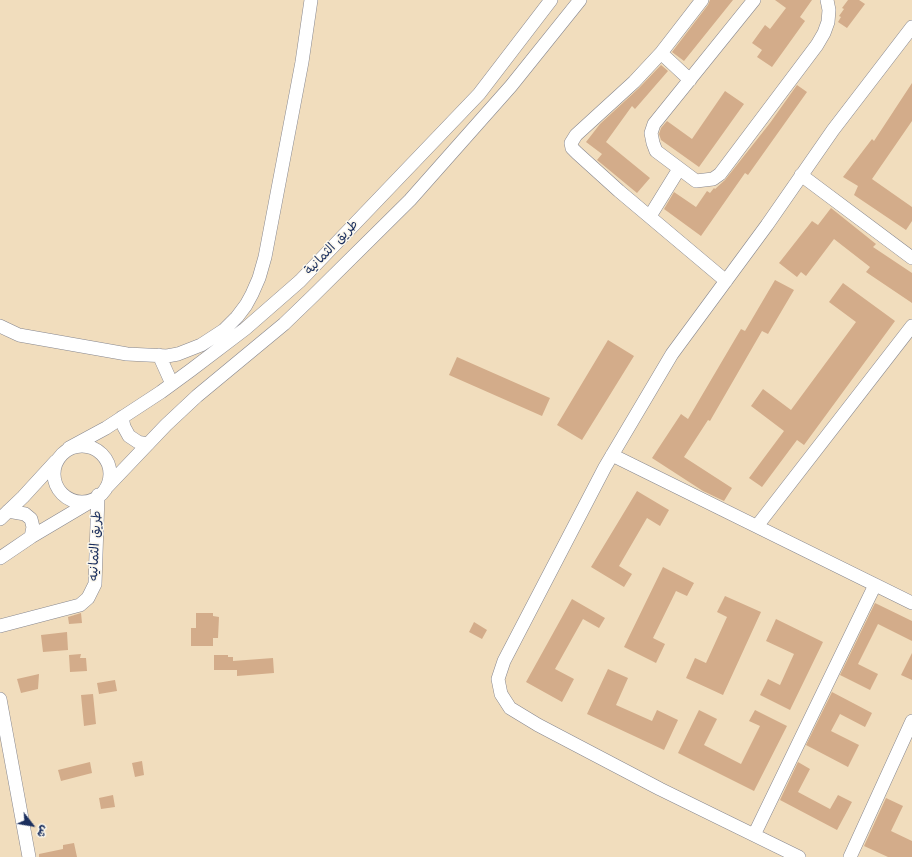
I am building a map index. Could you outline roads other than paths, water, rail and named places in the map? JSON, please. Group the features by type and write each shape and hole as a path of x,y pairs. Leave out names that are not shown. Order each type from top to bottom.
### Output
{"street":[{"path":"0,326 19,335 127,354 158,355 178,354 201,345 224,330 246,305 255,289 265,257 302,62 311,0"},
{"name":"طريق الثمانية","path":"70,448 122,417 172,384 245,328 300,281 479,94 551,0"},
{"path":"58,458 55,465 54,480 58,490 66,497 75,501 85,502 99,494 197,396 284,324 410,200 511,86 580,0"},
{"path":"702,0 661,54 634,82 576,135 571,143 572,148 619,191 726,282"},
{"path":"754,0 654,124 651,133 652,143 656,152 696,181 713,179 720,174 817,45 828,22 829,10 827,0"},
{"path":"799,857 660,789 538,725 510,708 501,694 498,679 504,661 612,455 672,354 767,226 833,130 912,27"},
{"path":"661,54 690,80"},
{"path":"650,216 679,169"},
{"path":"801,175 912,258"},
{"path":"757,526 912,326"},
{"path":"158,355 172,384"},
{"path":"122,417 124,427 129,436 138,442 148,444"},
{"path":"4,516 58,458 70,448 84,446 91,447 102,454 108,465 110,477 99,494"},
{"path":"612,455 912,603"},
{"name":"طريق الثمانيه","path":"0,558 99,494"},
{"name":"طريق الثمانيه","path":"0,626 80,605 88,598 95,584 99,494"},
{"path":"4,516 25,514 31,519 33,527 31,537"},
{"path":"754,835 875,585"},
{"path":"0,699 29,857"},
{"path":"850,857 912,722"}]}
